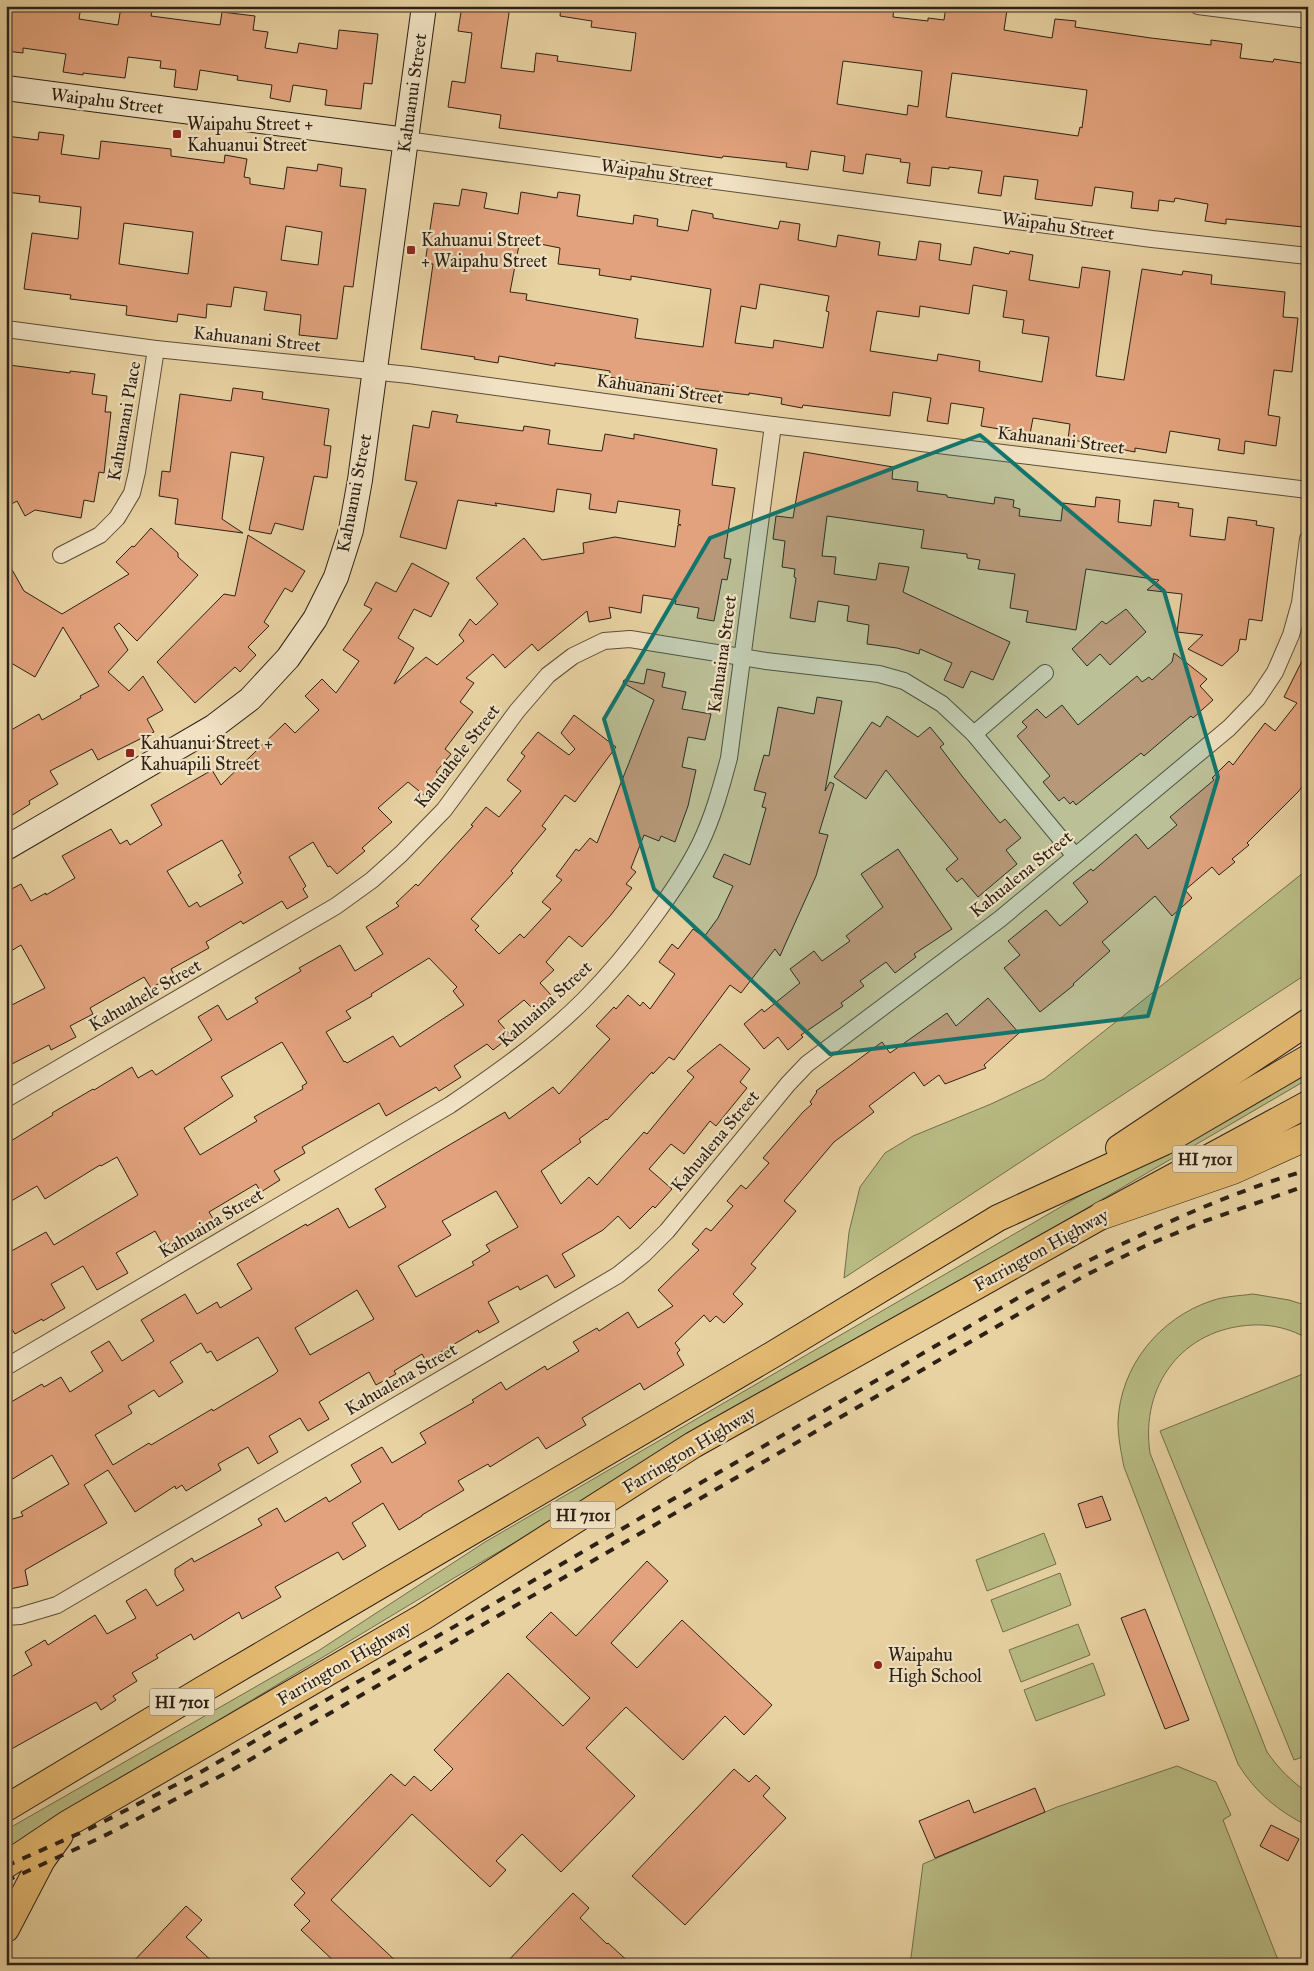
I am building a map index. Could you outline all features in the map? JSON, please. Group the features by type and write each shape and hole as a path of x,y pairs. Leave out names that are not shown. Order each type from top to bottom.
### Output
{"highway":[{"path":"1103,1215 1233,1170 1308,1136"}],"main road":[{"path":"998,1218 1130,1142 1308,1022"},
{"name":"HI 7101","path":"6,1808 202,1690 772,1355 998,1218 1164,1142 1308,1058"},
{"name":"Farrington Highway","path":"6,1865 67,1824 423,1617 693,1446 1103,1215 1308,1104"},
{"path":"6,1928 42,1860 67,1824"}],"street":[{"name":"Kahuanui Street","path":"6,848 213,727 250,699 288,658 315,619 336,577 351,530 360,480 424,6"},
{"path":"1198,6 1308,20"},
{"name":"Waipahu Street","path":"6,88 1152,239 1308,256"},
{"name":"Kahuanani Street","path":"6,330 156,349 375,371 773,425 1308,490"},
{"name":"Kahuanani Place","path":"61,555 100,535 117,518 132,493 156,349"},
{"name":"Kahuaina Street","path":"6,1367 450,1105 503,1069 584,1000 630,948 670,894 700,845 718,800 729,758 773,425"},
{"name":"Kahualena Street","path":"6,1617 20,1616 56,1605 618,1275 644,1254 667,1231 788,1084 807,1064 1000,919 1229,728 1258,699 1275,672 1291,634 1300,603 1308,539"},
{"name":"Kahuahele Street","path":"6,1099 336,906 372,880 401,854 444,810 517,711 548,675 573,656 604,640 630,639 742,657 879,674 904,681 942,704 974,734 1075,856"},
{"path":"974,734 1045,673"}],"highlighted area":[{"path":"980,435 1164,591 1218,777 1148,1016 830,1054 654,889 604,719 710,538"}],"green space":[{"path":"1308,869 1308,973 844,1278 849,1232 860,1187 885,1153 913,1136 991,1104 1044,1079"},
{"path":"1308,1063 1308,1079 454,1578 164,1753 6,1856 6,1830 318,1651 485,1542"},
{"path":"1253,1294 1289,1300 1308,1306 1308,1339 1295,1332 1281,1328 1253,1325 1228,1329 1206,1337 1187,1349 1171,1365 1159,1384 1152,1405 1149,1428 1150,1453 1267,1752 1296,1784 1308,1793 1308,1826 1268,1800 1252,1784 1238,1764 1124,1467 1119,1433 1120,1401 1126,1382 1146,1347 1160,1332 1175,1319 1211,1301"},
{"path":"1308,1372 1308,1755 1294,1760 1160,1431"},
{"path":"1044,1533 1056,1564 987,1591 976,1560"},
{"path":"1060,1573 1071,1605 1003,1632 991,1600"},
{"path":"1078,1624 1090,1655 1021,1682 1009,1650"},
{"path":"1093,1663 1105,1695 1036,1721 1024,1690"},
{"path":"1177,1766 1216,1782 1231,1815 1223,1820 1280,1965 910,1965 923,1864 1057,1807"}],"building":[{"path":"6,6 81,6 79,19 118,25 121,7 152,11 151,16 220,25 222,12 255,16 253,30 268,32 265,48 297,53 299,43 337,49 339,30 378,34 372,84 364,83 361,109 325,105 327,90 293,85 290,102 270,98 272,85 237,80 238,76 200,70 197,90 174,87 176,70 160,68 161,61 128,57 125,78 63,72 66,54 23,48 23,53 6,51"},
{"path":"462,6 510,6 501,68 534,72 536,53 558,56 557,61 631,71 636,33 591,27 592,21 560,16 561,6 894,6 893,17 928,21 928,18 944,20 946,6 973,6 1007,10 1004,30 1052,38 1055,19 1076,21 1075,27 1151,38 1211,45 1211,40 1242,44 1240,58 1273,62 1274,59 1308,64 1308,217 1304,217 1303,227 1226,219 1226,224 1205,221 1208,204 1175,198 1174,202 1159,200 1158,211 1131,208 1133,192 1095,187 1092,206 1035,199 1038,180 1004,176 1001,196 978,193 982,171 932,167 930,186 907,183 910,163 900,162 901,159 866,154 863,174 843,171 845,156 811,151 808,170 786,167 787,163 723,156 722,158 499,128 501,115 448,107 452,81 465,83 472,33 458,31","holes":["843,61 922,71 918,107 908,105 907,115 837,104","952,73 1087,90 1082,128 1080,127 1078,136 946,117"]},
{"path":"39,132 64,135 61,154 99,159 101,141 171,149 171,156 224,163 225,155 247,159 244,177 250,178 250,184 284,189 287,167 317,171 318,164 342,168 340,186 366,189 353,287 344,286 337,339 299,335 301,315 264,310 267,292 234,287 231,307 207,304 206,318 178,314 177,322 126,315 127,306 70,299 71,295 24,289 32,233 78,239 81,207 39,202 40,196 6,192 6,136 38,140","holes":["124,223 193,232 188,274 119,264","286,226 322,232 318,265 281,260"]},
{"path":"462,189 487,193 484,208 518,214 521,192 557,198 558,192 580,195 577,216 633,224 634,215 658,219 657,226 688,231 692,210 713,214 713,218 778,229 780,221 800,224 798,240 836,247 838,235 880,242 878,255 916,260 919,241 941,244 939,260 971,265 974,247 1009,254 1010,251 1033,255 1029,280 1079,288 1082,267 1110,271 1096,376 1124,380 1142,269 1182,275 1183,271 1212,275 1211,284 1285,292 1283,317 1298,318 1292,372 1274,370 1268,415 1280,417 1276,446 1245,441 1244,454 1218,450 1220,439 1170,431 1166,453 1135,448 1135,452 1068,439 1070,424 1033,418 1030,434 981,426 984,408 951,403 948,424 927,421 931,398 893,392 890,416 803,405 802,408 781,404 782,398 609,377 610,371 555,363 555,366 499,356 498,363 474,359 475,357 421,349 433,264 425,263 434,203 459,206","holes":["520,240 560,248 558,264 600,269 599,275 631,280 631,276 711,289 703,347 635,338 638,319 526,300 527,294 510,292","760,284 829,296 826,311 829,312 823,348 774,340 773,348 735,343 741,306 756,309","973,285 1007,291 1003,317 1024,320 1022,333 1049,337 1042,382 979,371 980,361 938,354 937,361 870,351 877,311 919,317 920,306 969,314"]},
{"path":"9,365 70,373 70,371 95,374 92,394 107,396 105,412 111,412 104,473 99,472 94,502 84,500 81,518 35,510 25,516 17,501 6,507 6,387"},
{"path":"233,388 263,392 262,399 329,409 324,445 331,446 327,478 314,476 303,530 275,523 271,534 249,530 264,457 231,452 222,519 243,533 175,524 178,499 159,496 162,471 170,472 180,394 231,401"},
{"path":"432,411 458,415 456,422 523,431 524,426 550,430 548,444 592,450 602,451 605,434 634,439 634,434 717,449 712,485 735,488 724,558 731,559 727,580 722,579 714,621 697,618 699,608 675,604 676,600 643,595 641,613 609,607 611,618 589,622 587,611 538,651 532,644 505,668 493,654 466,678 474,683 460,702 473,712 445,749 451,754 436,772 440,775 424,795 408,782 378,808 392,822 362,848 365,851 337,874 330,866 328,867 313,842 289,857 306,886 303,889 308,897 287,909 282,901 243,924 241,921 206,942 209,948 171,969 174,975 151,988 144,977 90,1008 93,1014 70,1026 76,1037 51,1050 49,1045 6,1067 6,1008 45,988 21,945 6,954 6,892 21,884 31,901 46,893 46,895 75,878 62,856 111,829 120,844 127,840 130,845 162,825 151,805 212,770 221,785 285,723 295,733 319,710 305,696 322,679 336,693 359,661 343,650 372,609 364,605 376,582 396,592 412,563 449,583 431,617 414,609 398,638 414,648 394,684 426,657 437,665 464,641 459,635 470,619 476,625 498,604 476,578 524,538 542,560 584,553 583,543 615,537 675,547 678,525 681,525 678,524 680,510 618,501 616,513 589,509 591,494 557,489 554,512 495,503 497,506 458,500 446,549 400,537 417,482 405,480 413,425 429,428","holes":["222,840 241,873 238,875 243,883 200,907 197,902 189,907 167,871"]},
{"path":"804,452 893,467 892,479 918,482 917,491 994,504 995,497 1014,500 1013,507 1020,509 1019,516 1061,521 1063,503 1095,507 1096,497 1120,500 1118,522 1151,526 1154,500 1179,503 1178,507 1193,509 1190,536 1225,540 1228,517 1257,521 1256,525 1274,528 1262,621 1249,619 1246,640 1240,639 1238,651 1222,666 1188,649 1203,635 1177,632 1182,594 1147,590 1159,580 1086,569 1076,630 1026,622 1028,611 1010,608 1015,574 978,569 980,560 967,558 967,554 921,548 924,530 827,516 822,556 836,557 834,574 876,580 879,563 909,567 903,592 1010,642 993,680 971,671 963,688 944,680 952,663 920,649 919,654 897,648 867,644 869,625 847,621 849,606 818,601 815,622 790,618 796,578 794,577 795,569 782,567 785,541 773,539 776,516 793,518"},
{"path":"151,528 198,575 137,641 119,623 114,627 128,650 108,672 129,691 143,676 163,710 147,719 154,732 98,760 92,749 50,771 58,784 29,801 30,804 6,819 6,733 39,714 42,720 99,686 63,627 35,677 6,660 6,559 24,591 62,614 129,574 116,562 132,546 134,547"},
{"path":"248,535 305,571 292,592 285,588 264,622 269,626 248,647 256,655 240,672 235,667 195,703 157,662 224,594 235,596"},
{"path":"1126,609 1146,632 1110,665 1100,654 1087,666 1072,649 1102,621 1106,624"},
{"path":"1308,649 1308,779 1298,792 1247,843 1249,845 1232,859 1235,862 1219,875 1212,867 1185,890 1192,898 1172,916 1155,896 1102,942 1110,951 1074,985 1040,1012 1004,968 1020,955 1008,941 1046,910 1060,926 1088,902 1073,883 1091,869 1093,871 1136,834 1148,849 1177,825 1170,817 1214,780 1212,778 1229,761 1233,765 1265,723 1275,731 1297,703 1284,697"},
{"path":"1174,653 1207,679 1200,686 1213,700 1144,756 1141,753 1076,805 1073,801 1070,804 1064,797 1059,801 1043,782 1050,776 1017,736 1027,727 1022,722 1037,709 1046,718 1062,705 1078,725 1137,676 1142,682 1149,677 1152,680 1172,662"},
{"path":"647,669 665,673 662,687 686,692 682,709 711,714 705,740 688,737 682,767 696,770 688,806 675,842 661,836 659,841 644,835 631,868 636,872 626,884 632,888 582,947 569,936 546,962 554,970 540,983 551,995 534,1010 524,1000 498,1021 511,1036 493,1050 487,1044 454,1066 461,1077 439,1091 436,1087 386,1116 379,1103 302,1147 305,1153 274,1171 280,1180 261,1192 256,1184 209,1212 215,1222 193,1235 191,1232 164,1247 155,1231 116,1253 128,1273 97,1290 83,1266 51,1284 65,1308 15,1334 6,1320 6,1254 46,1232 54,1245 138,1195 117,1157 100,1165 45,1199 37,1186 6,1204 6,1144 53,1115 52,1113 132,1067 138,1078 152,1070 156,1075 212,1040 198,1017 218,1005 227,1020 258,1002 255,998 301,971 299,968 340,945 355,971 383,954 366,927 399,906 396,903 416,884 418,886 473,826 471,825 486,807 499,817 521,791 507,780 525,756 521,753 538,732 569,755 575,749 561,733 574,715 616,747 575,802 565,795 542,826 546,829 511,871 513,873 471,919 479,926 475,930 499,954 520,934 524,938 551,909 542,902 562,880 556,876 576,849 579,851 590,838 597,843 654,700 623,683 624,680 644,684","holes":["429,958 457,987 453,991 464,1005 400,1047 393,1036 347,1063 344,1062 326,1032 351,1018 346,1011","282,1042 307,1083 302,1086 303,1089 254,1117 257,1121 200,1155 184,1128 233,1096 221,1077"]},
{"path":"817,697 842,701 825,791 830,782 834,784 819,833 828,835 816,876 780,956 775,949 741,993 730,985 674,1060 669,1057 653,1074 652,1072 607,1120 579,1139 581,1142 541,1171 561,1204 589,1177 597,1185 644,1132 647,1134 694,1077 687,1071 720,1044 750,1069 740,1082 747,1088 716,1126 710,1121 684,1154 671,1144 649,1169 672,1189 655,1208 653,1206 630,1229 618,1216 603,1230 562,1254 575,1276 555,1288 547,1275 520,1290 518,1286 488,1302 499,1322 479,1333 478,1330 426,1361 422,1354 394,1371 396,1374 376,1385 369,1372 319,1402 329,1419 308,1431 300,1418 269,1436 278,1452 258,1464 248,1447 218,1464 221,1470 186,1491 182,1485 176,1489 175,1486 135,1512 108,1470 84,1485 107,1523 25,1570 28,1585 6,1590 6,1521 23,1516 21,1512 69,1484 52,1455 6,1483 6,1405 42,1384 44,1387 61,1377 70,1392 103,1371 91,1352 109,1341 122,1361 154,1341 141,1320 185,1294 197,1314 217,1302 220,1308 252,1289 237,1264 306,1224 307,1226 338,1208 349,1228 386,1207 375,1189 505,1112 509,1119 553,1087 559,1094 610,1039 596,1026 614,1007 616,1009 628,995 640,1006 643,1002 650,1009 675,974 659,962 672,944 678,949 693,929 704,937 718,918 733,886 713,877 724,854 750,865 766,808 762,807 766,793 754,790 764,755 769,756 778,707 814,714","holes":["496,1191 518,1227 486,1245 490,1251 472,1262 474,1265 416,1297 398,1266 451,1235 442,1221","357,1290 374,1319 310,1355 295,1328","258,1337 278,1371 213,1411 212,1409 151,1445 149,1443 113,1465 95,1435 132,1413 128,1406 154,1390 159,1397 183,1382 170,1362 201,1343 207,1353 211,1351 217,1361"]},
{"path":"887,716 918,737 930,727 944,744 940,747 1000,823 1005,819 1021,838 1006,850 1017,864 978,897 962,878 957,882 946,869 958,859 886,770 866,799 834,777 872,722 880,727"},
{"path":"898,849 952,929 914,954 916,957 895,973 886,962 860,981 864,986 841,1003 843,1006 801,1035 803,1037 788,1050 778,1037 764,1049 744,1024 762,1009 764,1012 800,983 790,969 814,951 822,961 850,941 846,936 883,907 861,874"},
{"path":"988,998 1019,1033 984,1065 986,1068 945,1084 939,1075 924,1086 914,1072 869,1106 874,1112 834,1142 784,1201 796,1211 751,1264 756,1268 733,1294 743,1304 724,1323 716,1316 710,1322 704,1315 675,1343 680,1350 677,1353 684,1365 644,1390 640,1383 582,1418 586,1425 546,1449 538,1437 490,1467 488,1464 458,1481 464,1490 399,1530 383,1503 352,1523 366,1546 343,1560 338,1552 275,1587 281,1597 242,1619 239,1612 194,1640 191,1634 156,1655 158,1658 132,1673 137,1681 113,1696 116,1700 101,1710 96,1702 6,1752 6,1680 32,1665 25,1652 45,1640 48,1645 95,1615 107,1634 136,1618 126,1601 146,1589 157,1606 184,1590 175,1575 175,1569 192,1558 194,1562 262,1525 258,1519 277,1508 285,1522 326,1497 329,1502 361,1482 351,1465 382,1447 392,1463 426,1443 420,1433 474,1402 472,1400 501,1382 506,1390 545,1366 547,1370 579,1351 573,1342 597,1328 599,1331 628,1312 638,1328 673,1306 658,1290 699,1250 692,1244 706,1228 711,1231 733,1206 727,1201 741,1185 746,1189 769,1163 763,1158 812,1104 810,1102 816,1091 882,1042 890,1053 947,1013 956,1026"},
{"path":"1102,1496 1111,1520 1086,1528 1078,1504"},
{"path":"647,1561 668,1581 611,1643 637,1668 682,1620 772,1705 744,1735 725,1716 683,1760 626,1707 586,1748 635,1796 561,1872 522,1834 496,1861 506,1870 490,1887 412,1814 331,1900 400,1965 338,1965 301,1930 310,1921 294,1905 305,1893 291,1879 391,1774 405,1786 414,1776 431,1791 453,1769 434,1750 508,1673 563,1726 590,1698 526,1637 551,1612 576,1636"},
{"path":"1145,1609 1189,1720 1165,1729 1121,1618"},
{"path":"734,1769 749,1782 756,1775 770,1788 763,1796 786,1818 685,1925 632,1876"},
{"path":"1035,1788 1045,1812 935,1858 919,1821 969,1800 974,1813"},
{"path":"1271,1825 1299,1839 1288,1861 1260,1846"},
{"path":"573,1893 589,1908 580,1918 632,1965 504,1965"},
{"path":"186,1906 202,1920 186,1937 216,1965 130,1965"}],"railway":[{"path":"6,1866 89,1829 199,1773 464,1621 1028,1292 1165,1224 1236,1194 1308,1170"},
{"path":"6,1881 102,1837 232,1770 1084,1276 1145,1246 1205,1221 1308,1185"}],"place":[{"name":"Waipahu Street + Kahuanui Street","path":"177,134"},
{"name":"Kahuanui Street + Waipahu Street","path":"411,250"},
{"name":"Kahuanui Street + Kahuapili Street","path":"130,753"},
{"name":"Waipahu High School","path":"878,1665"}]}
